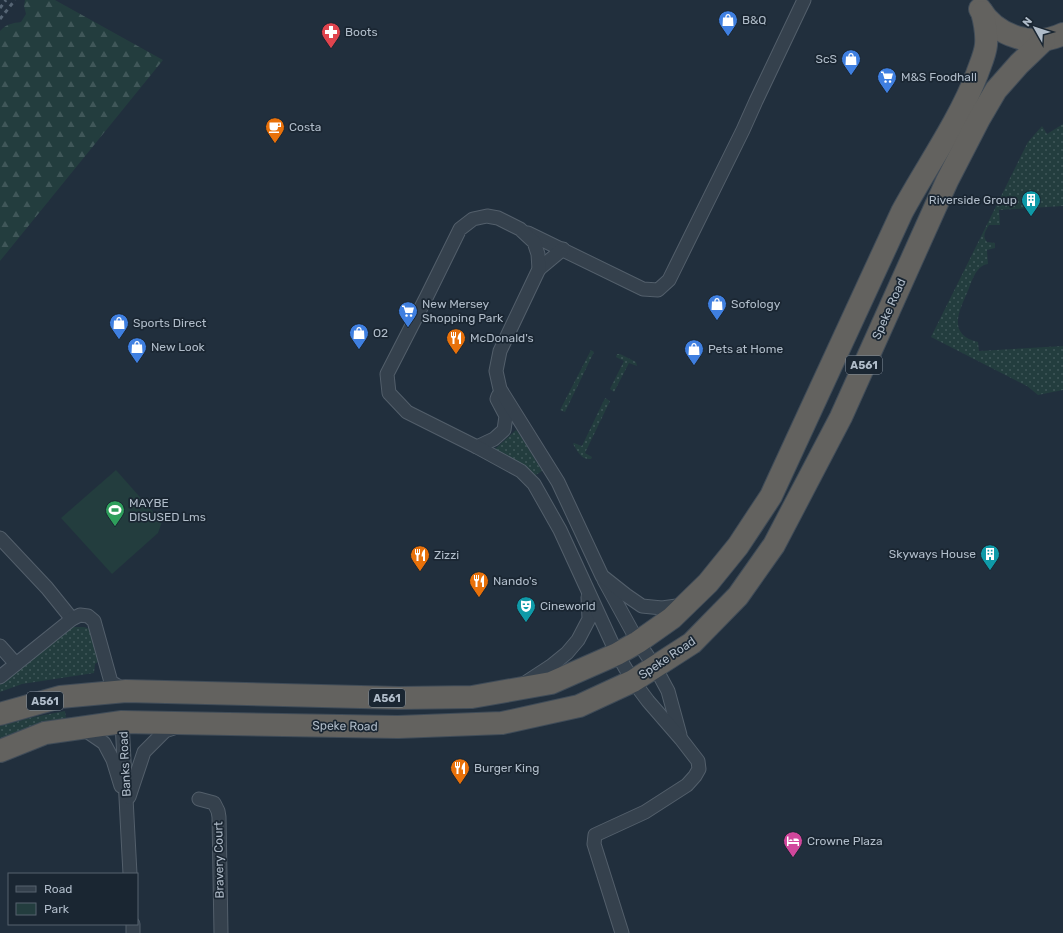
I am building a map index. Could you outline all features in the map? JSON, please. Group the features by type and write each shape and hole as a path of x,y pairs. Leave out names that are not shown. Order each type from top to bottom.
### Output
{"highway":[{"name":"A561","path":"977,4 994,25 1009,35 1027,40 1057,38"},
{"name":"A561","path":"0,714 60,697 126,691 399,698 472,697 551,683 617,654 638,642 672,618 708,583 738,546 771,496 902,212 960,112 971,90 986,46 986,30 977,4"},
{"name":"Speke Road","path":"0,751 45,733 122,722 398,727 502,722 579,706 633,681 692,644 738,596 774,545 840,417 947,181 979,119 996,90 1019,64 1057,38"},
{"path":"122,722 126,691"}],"street":[{"path":"622,933 594,844 595,835 645,812 687,785 699,769 698,761 648,701 633,681 617,654 557,525 534,484 521,471 407,412 389,393 387,374 460,229 473,219 487,216 498,218 643,289 658,290 669,280 743,130 804,0"},
{"path":"520,229 534,242 538,254 539,269"},
{"path":"563,249 539,269 500,351 496,371 500,389 558,482 602,576 638,642 655,667 668,691 681,739"},
{"path":"477,447 494,439 504,430 506,416 497,399 500,389"},
{"path":"0,538 72,619"},
{"path":"602,576 642,606 662,608 686,605"},
{"path":"514,690 552,666 578,640 589,619 588,591"},
{"path":"0,677 72,619 80,615 88,616 94,621 111,682 126,691"},
{"path":"0,646 16,664"},
{"path":"668,691 668,669 677,653"},
{"name":"Banks Road","path":"122,722 130,873"},
{"name":"Banks Road","path":"127,805 144,752 165,731 187,723"},
{"name":"Banks Road","path":"82,728 104,743 113,760 127,805"},
{"name":"Bravery Court","path":"199,799 214,803 219,817 221,933"}],"green space":[{"path":"25,0 55,0 163,60 0,261 0,31 7,25 21,22 26,14 24,6"},
{"path":"1063,124 1063,206 999,210 1000,225 989,225 984,236 987,242 995,243 995,248 987,250 988,264 980,268 974,275 961,308 958,322 959,329 962,334 969,339 978,342 979,351 1063,346 1063,390 1038,395 1027,386 931,337 1028,142 1042,126 1047,134"},
{"path":"591,350 594,352 565,412 560,410"},
{"path":"617,354 636,362 637,366 629,363 614,392 610,389 624,361 616,357"},
{"path":"605,398 610,401 585,453 592,457 591,459 588,459 582,457 573,444 582,446"},
{"path":"516,430 542,471 534,476 495,449"},
{"name":"MAYBE DISUSED Lms","path":"116,470 162,522 158,533 112,574 61,518"},
{"path":"73,627 84,627 90,629 99,661 95,664 94,673 22,684 0,692 0,684"},
{"path":"65,711 66,719 0,738 0,726"}],"railway":[{"path":"0,8 6,0"},
{"path":"0,19 15,0"}],"place":[{"name":"B&Q","path":"728,37"},
{"name":"Boots","path":"331,49"},
{"name":"ScS","path":"851,76"},
{"name":"M&S Foodhall","path":"887,94"},
{"name":"Costa","path":"275,144"},
{"name":"Riverside Group","path":"1031,217"},
{"name":"Sofology","path":"717,321"},
{"name":"New Mersey Shopping Park","path":"408,328"},
{"name":"Sports Direct","path":"119,340"},
{"name":"O2","path":"359,350"},
{"name":"McDonald's","path":"456,355"},
{"name":"New Look","path":"137,364"},
{"name":"Pets at Home","path":"694,366"},
{"name":"MAYBE DISUSED Lms","path":"115,527"},
{"name":"Skyways House","path":"990,571"},
{"name":"Zizzi","path":"420,572"},
{"name":"Nando's","path":"479,598"},
{"name":"Cineworld","path":"526,623"},
{"name":"Burger King","path":"460,785"},
{"name":"Crowne Plaza","path":"793,858"}]}
